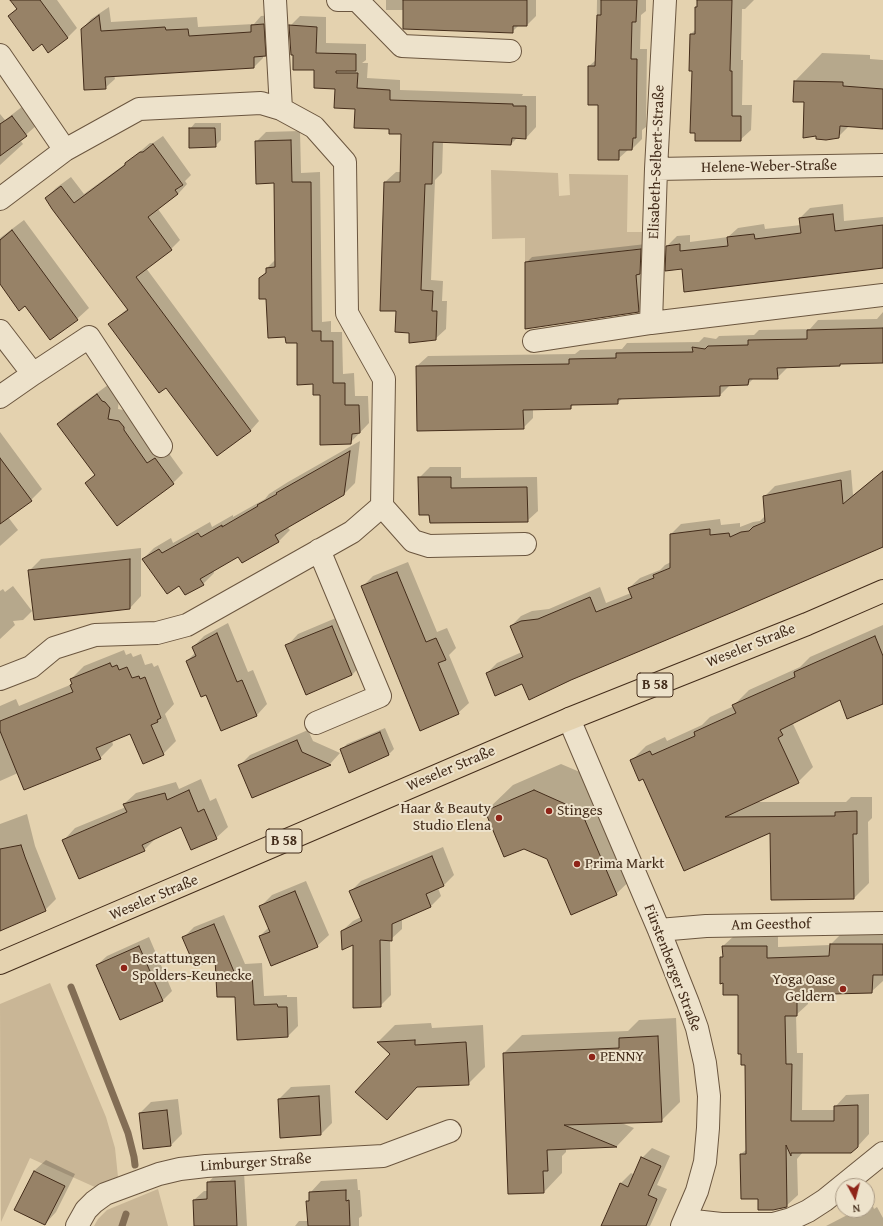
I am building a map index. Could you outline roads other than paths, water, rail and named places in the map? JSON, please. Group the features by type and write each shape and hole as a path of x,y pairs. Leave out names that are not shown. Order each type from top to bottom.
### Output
{"main road":[{"name":"Weseler Straße","path":"0,964 569,720 807,624 883,591"}],"street":[{"path":"275,0 281,109"},
{"path":"338,0 357,0 402,46 510,51"},
{"name":"Elisabeth-Selbert-Straße","path":"651,323 656,169 665,0"},
{"path":"0,55 65,150"},
{"path":"0,199 65,150 139,109 261,103 281,109 314,127 345,162 347,313 384,379 382,506 413,541 429,546 525,544"},
{"name":"Helene-Weber-Straße","path":"656,169 883,165"},
{"path":"534,341 651,323 883,295"},
{"path":"0,331 33,374"},
{"path":"0,397 89,337 161,446"},
{"path":"0,679 31,666 54,648 95,635 157,633 187,625 352,532 382,506"},
{"path":"316,723 380,696 319,550"},
{"name":"Fürstenberger Straße","path":"569,720 659,930 696,1028 705,1063 709,1096 705,1162 697,1191 684,1223"},
{"name":"Am Geesthof","path":"659,930 706,926 883,924"},
{"name":"Limburger Straße","path":"77,1226 86,1210 105,1194 159,1174 180,1169 206,1166 383,1156 450,1131"},
{"path":"684,1223 773,1224 791,1219 808,1211 825,1200 883,1153"}],"waterway":[{"path":"71,987 128,1133 135,1165"},
{"path":"122,1226 126,1214"}],"place":[{"name":"Stinges","path":"549,811"},
{"name":"Haar & Beauty Studio Elena","path":"499,818"},
{"name":"Prima Markt","path":"577,864"},
{"name":"Bestattungen Spolders-Keunecke","path":"124,968"},
{"name":"Yoga Oase Geldern","path":"843,989"},
{"name":"PENNY","path":"592,1057"}]}
